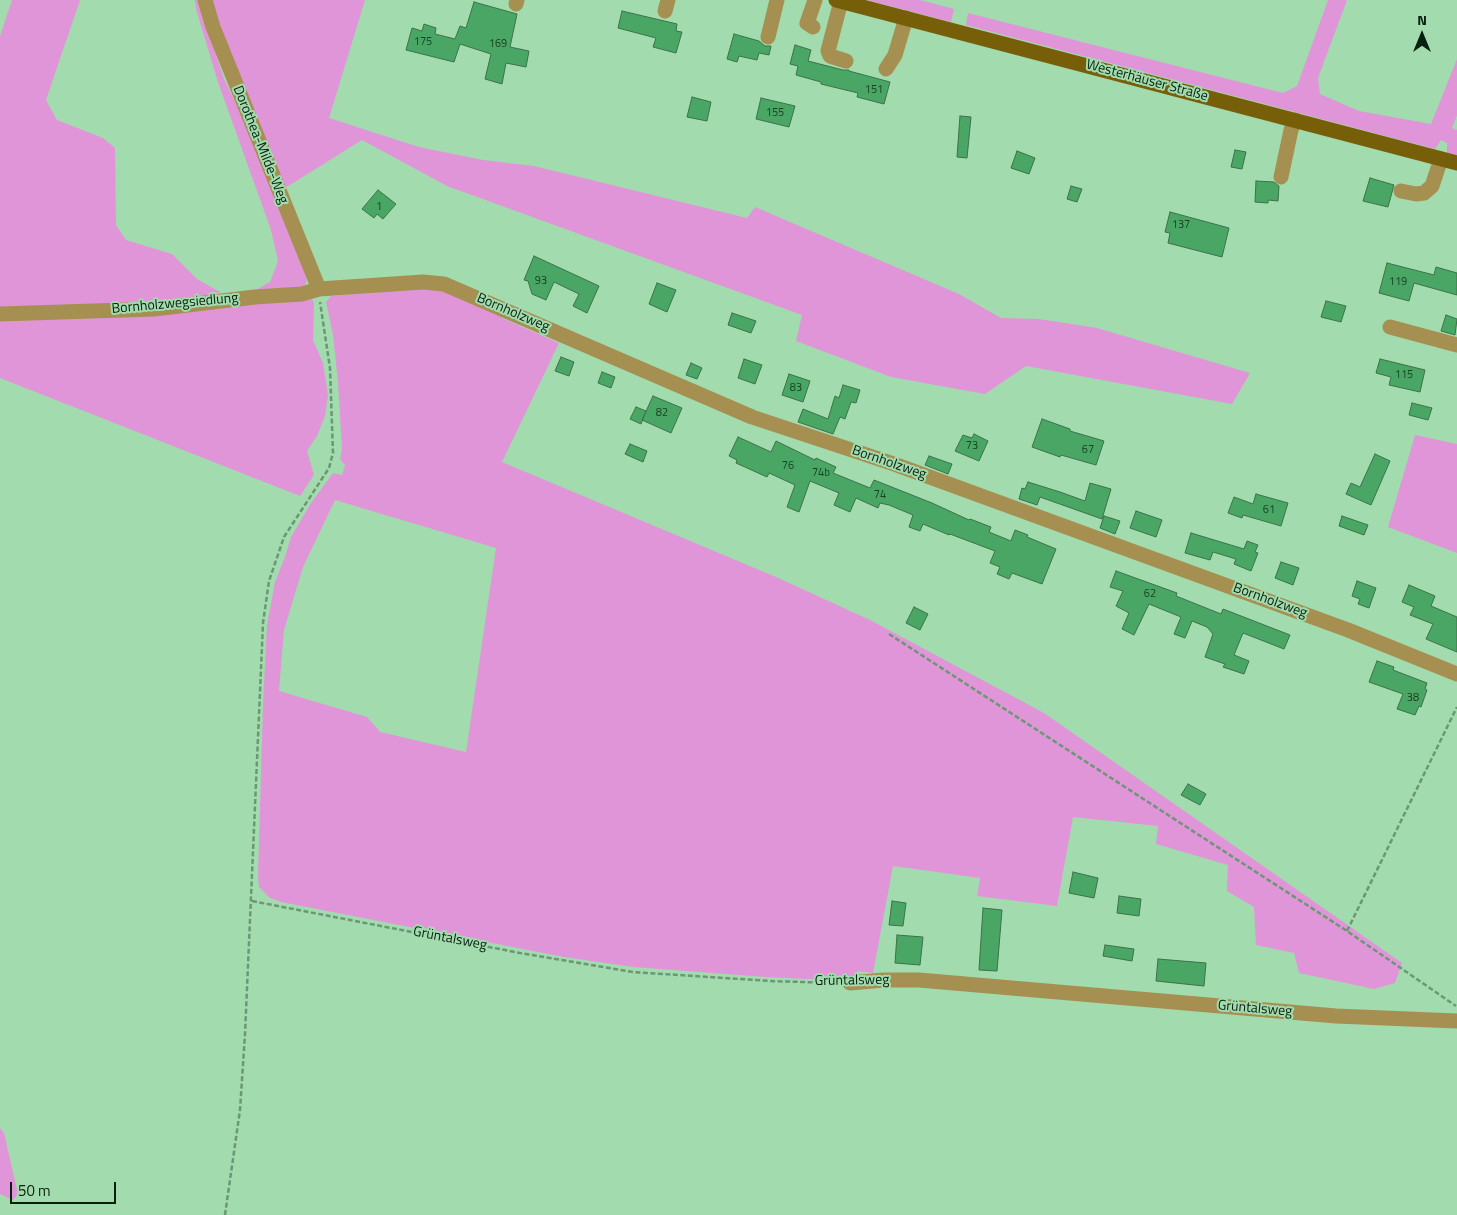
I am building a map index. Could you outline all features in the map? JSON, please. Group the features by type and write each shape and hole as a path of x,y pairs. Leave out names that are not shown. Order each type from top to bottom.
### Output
{"main road":[{"name":"Westerhäuser Straße","path":"839,1 1457,163"}],"street":[{"name":"Dorothea-Milde-Weg","path":"205,0 213,27 319,289"},
{"path":"768,37 777,0"},
{"path":"813,28 807,23 815,0"},
{"path":"839,1 828,51 830,56 846,61"},
{"path":"886,69 895,55 906,18"},
{"path":"1281,178 1291,130 1295,120"},
{"path":"1401,191 1416,194 1424,193 1432,186 1441,159"},
{"name":"Bornholzweg","path":"319,289 423,282 444,284 752,417 894,464 1348,630 1457,674"},
{"name":"Bornholzwegsiedlung","path":"0,314 154,309 255,297 302,294 319,289"},
{"path":"1390,327 1457,345"},
{"name":"Grüntalsweg","path":"850,983 918,980 1336,1016 1457,1021"}],"path":[{"path":"225,1215 240,1110 252,901 251,868 262,623 269,580 284,537 329,468 333,453 330,368 319,289"},
{"path":"890,634 1347,931 1457,1007"},
{"path":"1347,931 1457,707"},
{"name":"Grüntalsweg","path":"252,901 511,951 633,972 850,983"}],"shaded area":[{"path":"12,0 80,0 46,100 57,120 103,138 115,148 116,225 126,240 172,254 197,279 220,292 198,300 0,310 0,36"},
{"path":"195,0 200,0 202,12 224,79 240,112 307,275 306,284 299,290 254,291 270,282 278,261 271,230 218,82"},
{"path":"211,0 365,0 329,118 419,147 483,160 534,166 747,218 755,207 959,294 1001,318 1039,319 1097,328 1250,373 1232,404 1026,366 985,394 891,377 796,341 802,315 447,186 362,140 285,188 217,23"},
{"path":"867,0 920,0 954,9 951,22"},
{"path":"1328,0 1347,0 1318,78 1320,94 1359,111 1431,124 1457,59 1457,115 1452,128 1457,130 1457,156 1447,153 1447,143 1441,140 1435,149 966,25 968,13 1283,93 1297,86"},
{"path":"428,288 451,291 496,309 502,318 559,343 502,462 776,577 870,620 1044,713 1402,963 1395,983 1374,989 1299,973 1294,953 1256,945 1254,907 1227,891 1228,865 1156,844 1158,826 1073,817 1057,906 977,896 980,878 893,866 873,973 858,971 848,981 633,967 564,957 281,902 270,898 259,887 258,875 267,625 275,582 291,537 311,503 333,473 342,475 345,465 340,459 342,450 338,382 333,335 326,302 331,296","holes":["335,500 496,548 466,752 380,732 367,717 279,691 284,630 303,567"]},
{"path":"312,299 314,303 313,340 323,363 328,395 325,416 317,436 307,451 314,475 300,496 0,378 0,320"},
{"path":"1415,435 1457,444 1457,553 1388,527"},
{"path":"0,1128 4,1133 18,1194 13,1200 0,1194"}],"building":[{"path":"474,2 517,14 510,47 529,51 526,67 506,63 502,84 485,79 491,54 460,44 454,62 406,50 412,28 422,31 424,24 436,28 435,34 455,39 460,26 466,28"},
{"path":"622,11 677,24 676,31 682,32 676,53 653,47 656,38 618,28"},
{"path":"734,34 759,41 765,46 771,46 769,55 759,53 757,60 739,56 737,62 727,59"},
{"path":"795,45 811,50 808,61 890,82 884,104 857,97 858,93 821,84 821,82 796,75 798,66 790,64"},
{"path":"692,97 711,102 707,121 687,117"},
{"path":"761,98 795,106 789,127 756,119"},
{"path":"960,116 971,117 967,158 957,157"},
{"path":"1235,150 1246,152 1242,169 1231,167"},
{"path":"1017,151 1035,158 1029,174 1011,168"},
{"path":"1370,178 1394,185 1388,207 1363,201"},
{"path":"1256,181 1274,182 1279,186 1278,201 1268,200 1268,203 1255,202"},
{"path":"1071,186 1082,189 1077,202 1067,199"},
{"path":"378,190 396,204 383,219 377,214 374,218 362,209"},
{"path":"1170,212 1229,228 1222,257 1168,243 1170,233 1165,232"},
{"path":"534,256 599,286 587,313 573,306 579,294 554,282 546,300 532,294 528,281 524,280"},
{"path":"1387,263 1434,275 1436,267 1457,273 1457,295 1414,283 1409,301 1379,293"},
{"path":"657,283 676,290 667,312 649,304"},
{"path":"1326,301 1346,306 1341,322 1321,317"},
{"path":"732,313 756,321 751,333 728,325"},
{"path":"1446,315 1457,319 1455,335 1441,331"},
{"path":"561,357 574,362 569,376 555,371"},
{"path":"744,359 762,365 755,384 738,378"},
{"path":"1380,359 1425,370 1420,392 1389,385 1391,377 1376,373"},
{"path":"691,363 702,368 697,379 686,375"},
{"path":"602,372 615,377 611,388 598,383"},
{"path":"789,374 810,381 803,402 782,395"},
{"path":"843,385 860,390 856,403 851,402 845,419 840,417 833,434 798,422 803,409 828,419 835,396 839,398"},
{"path":"653,396 682,408 671,433 642,420"},
{"path":"1412,403 1432,408 1428,420 1409,415"},
{"path":"636,407 646,411 641,424 630,419"},
{"path":"1042,419 1070,429 1070,431 1104,441 1096,465 1061,455 1060,457 1032,447"},
{"path":"974,434 988,441 979,461 955,451 963,435 972,438"},
{"path":"738,437 771,452 776,441 815,460 816,458 836,467 833,473 870,488 874,480 969,520 991,527 989,532 1011,541 1015,530 1028,535 1027,537 1056,549 1042,584 1012,573 1009,579 997,574 1000,567 990,563 995,551 923,524 920,531 909,527 913,515 889,505 880,503 878,508 856,498 850,512 834,505 839,493 810,481 799,512 787,507 795,485 769,473 767,477 736,463 737,460 729,456"},
{"path":"630,444 647,451 643,462 625,454"},
{"path":"1375,454 1390,461 1371,505 1346,494 1351,483 1360,487"},
{"path":"929,456 952,464 948,474 925,465"},
{"path":"1028,482 1085,501 1090,483 1111,489 1102,519 1040,497 1037,505 1019,499 1022,488 1025,489"},
{"path":"1256,494 1288,503 1281,526 1243,515 1242,518 1228,513 1234,497 1253,504"},
{"path":"1136,511 1162,520 1156,537 1130,528"},
{"path":"1104,516 1120,521 1115,534 1100,528"},
{"path":"1342,516 1368,525 1364,535 1339,526"},
{"path":"1191,533 1244,549 1247,541 1258,545 1255,552 1258,553 1251,571 1234,564 1236,559 1213,552 1210,560 1185,553"},
{"path":"1281,562 1299,568 1293,585 1275,578"},
{"path":"1116,571 1177,593 1176,596 1221,614 1223,609 1290,635 1284,649 1243,633 1234,655 1249,661 1244,674 1223,667 1225,664 1205,657 1213,634 1207,627 1192,621 1185,638 1174,634 1181,617 1149,604 1134,635 1122,629 1129,613 1116,606 1123,591 1110,587"},
{"path":"1357,581 1376,588 1369,608 1358,604 1360,599 1352,596"},
{"path":"1409,585 1435,596 1431,606 1457,617 1457,652 1426,639 1433,624 1410,615 1414,607 1402,602"},
{"path":"914,607 928,614 920,630 906,623"},
{"path":"1377,661 1394,667 1393,670 1427,683 1425,689 1427,690 1421,707 1419,706 1415,715 1397,709 1403,694 1369,682"},
{"path":"1188,784 1206,794 1200,805 1181,795"},
{"path":"1073,872 1098,878 1094,898 1069,893"},
{"path":"1119,896 1141,899 1139,916 1117,913"},
{"path":"892,901 906,903 903,926 889,925"},
{"path":"983,908 1002,910 997,971 979,970"},
{"path":"897,935 923,937 920,965 895,963"},
{"path":"1105,945 1134,949 1132,961 1103,956"},
{"path":"1158,959 1206,963 1204,986 1156,981"}]}
